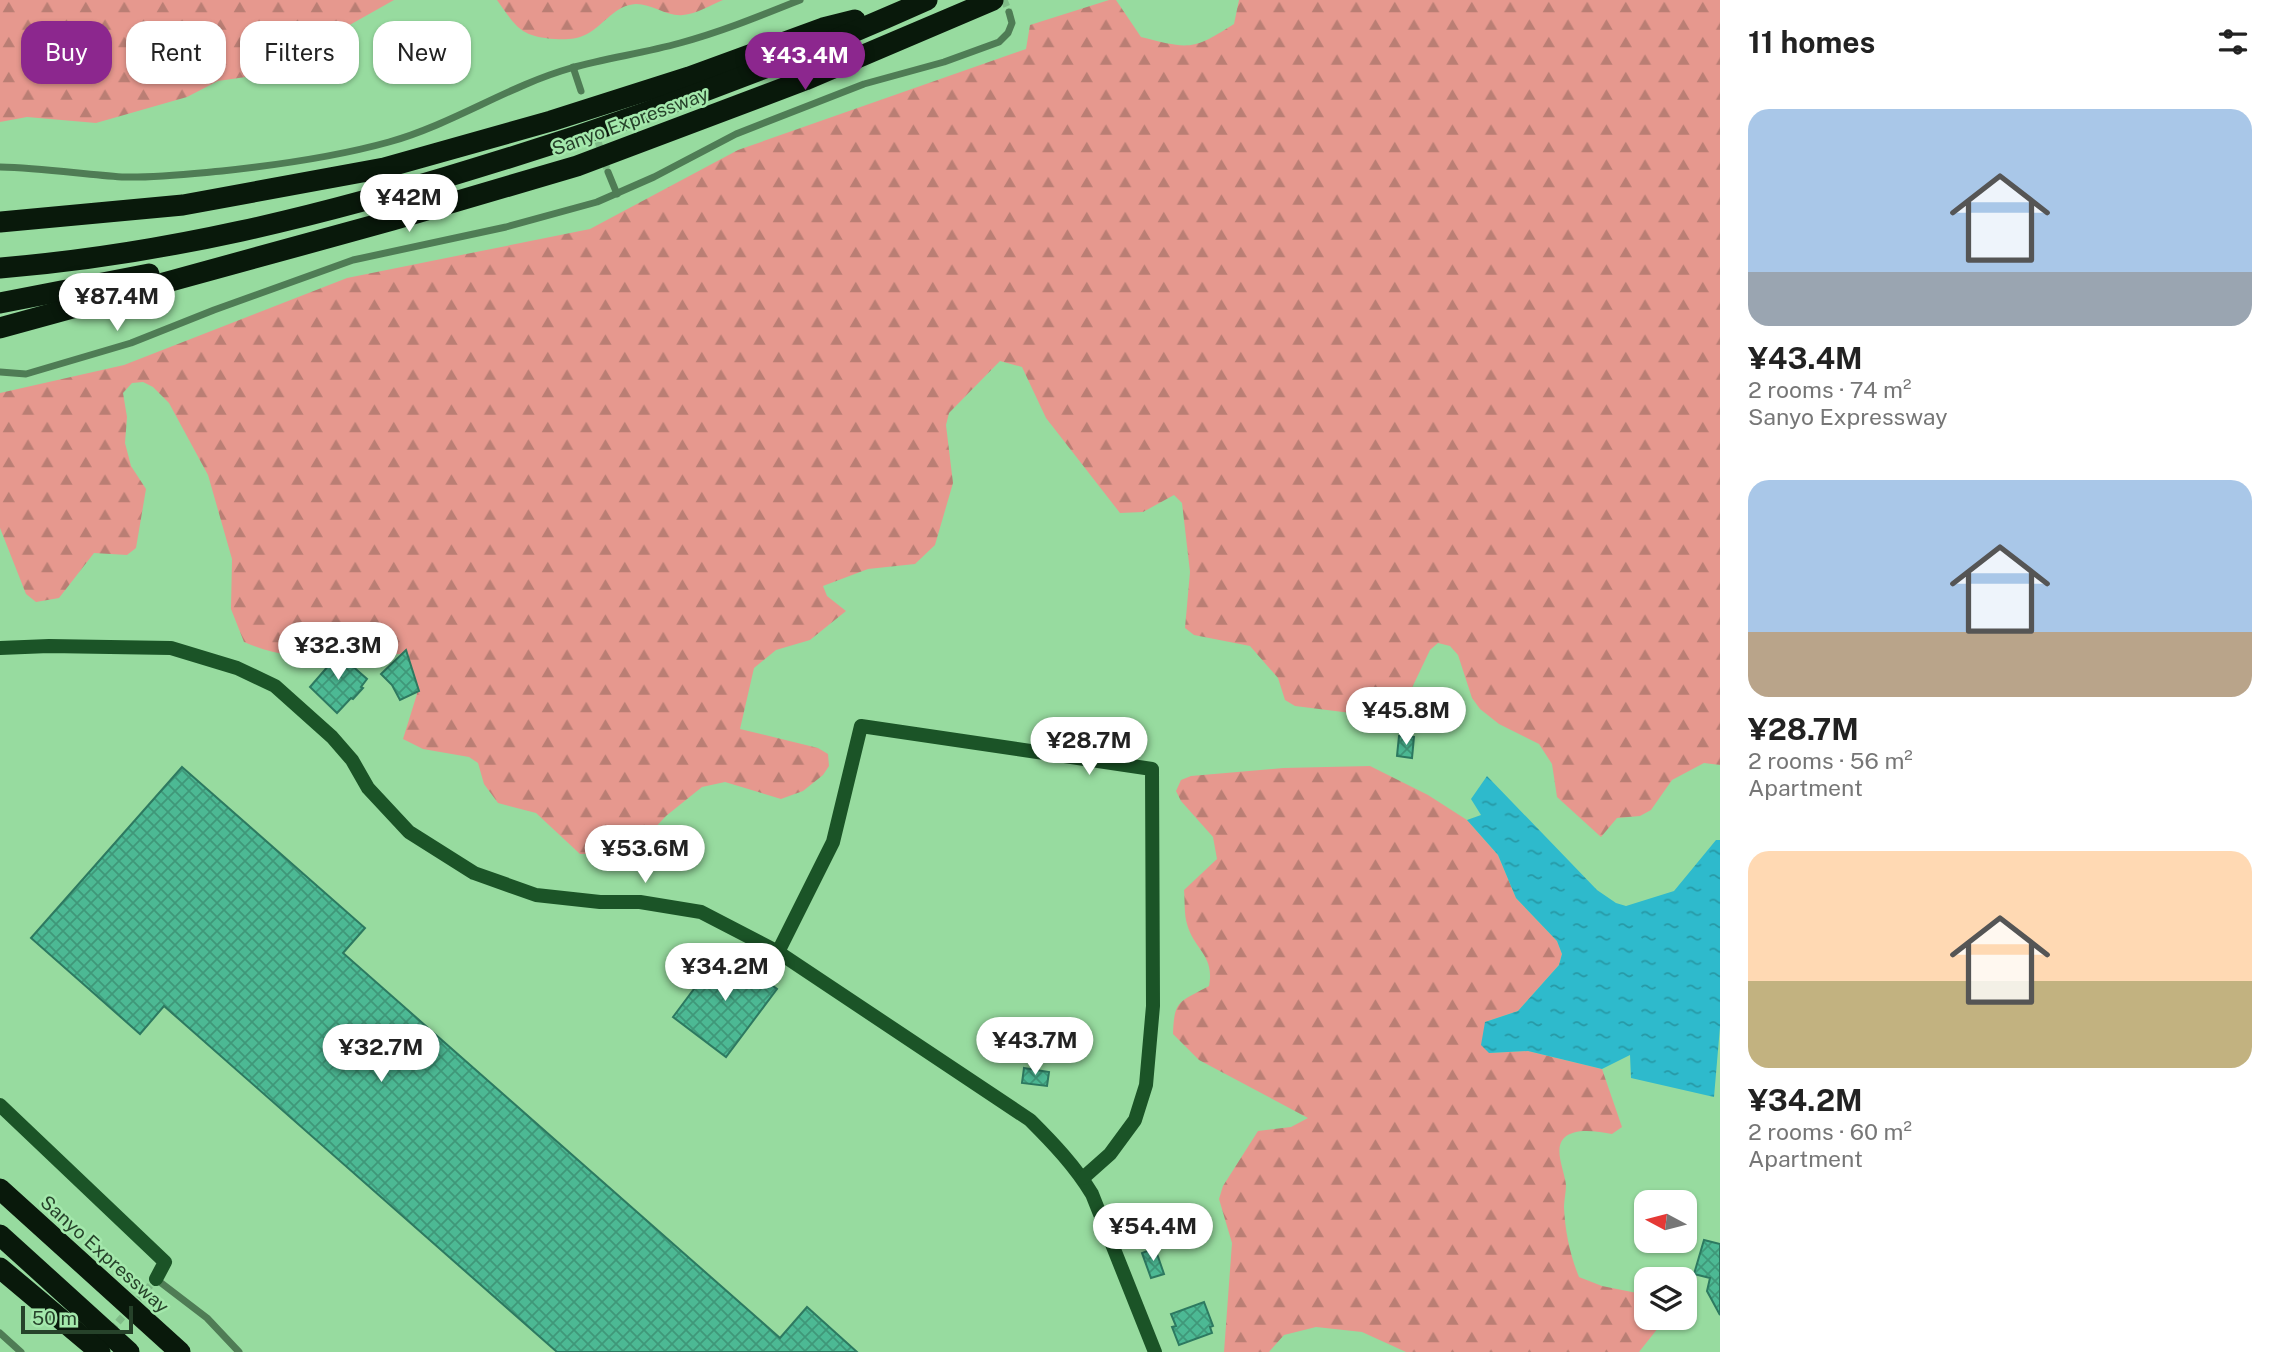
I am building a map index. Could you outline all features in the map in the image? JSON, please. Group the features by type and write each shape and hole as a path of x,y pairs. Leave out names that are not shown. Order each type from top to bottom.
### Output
{"highway":[{"path":"0,222 183,205 384,168 551,121 689,77 823,28 926,0"},
{"path":"0,268 164,246 267,225 390,195 572,139 828,43 926,0"},
{"name":"Sanyo Expressway","path":"393,220 577,166 1001,6"},
{"path":"0,303 264,250 393,220"},
{"path":"0,328 393,220"},
{"name":"Sanyo Expressway","path":"0,1189 180,1352"},
{"path":"0,1235 129,1352"},
{"path":"0,1268 100,1352"}],"street":[{"path":"0,167 123,177 187,175 320,157 389,142 442,124 539,79 573,67 678,44 736,26 800,0"},
{"path":"0,372 26,374 131,343 353,260 506,227 617,194 736,134 864,84 944,62 999,42 1008,33 1012,23 1001,6"},
{"path":"573,67 581,91"},
{"path":"608,172 617,194"},
{"path":"0,648 171,648 237,668 275,686 332,737 352,760 368,788 409,832 474,873 536,895 600,902 640,902 701,912 778,952 1030,1120 1083,1178 1093,1194 1155,1352"},
{"path":"778,952 833,842 861,726 1152,769 1153,1006 1146,1085 1135,1121 1110,1154 1083,1178"},
{"path":"0,1105 165,1262 156,1279 207,1318 239,1352"},
{"path":"0,1333 21,1352"}],"green space":[{"path":"0,0 394,0 357,21 240,21 240,78 226,80 226,21 126,21 126,84 212,84 187,97 96,123 27,117 0,122"},
{"path":"497,0 723,0 683,15 642,5 629,5 587,34 563,39 534,36 520,29"},
{"path":"1116,0 1141,37 1170,44 1190,45 1208,39 1234,24 1239,0 1720,0 1720,765 1704,763 1672,780 1651,810 1640,816 1617,818 1601,837 1557,797 1552,764 1539,744 1499,724 1480,709 1472,698 1458,655 1450,646 1438,643 1430,650 1409,694 1375,716 1295,706 1285,700 1278,678 1250,646 1194,635 1185,628 1190,572 1182,503 1174,495 1143,512 1120,513 1046,418 1022,367 1000,361 949,413 946,425 953,483 935,545 915,564 868,569 823,586 827,596 846,611 810,640 776,650 754,668 740,729 818,748 828,754 829,766 823,775 803,791 781,799 725,782 702,787 666,816 650,833 641,855 621,841 610,841 591,854 580,854 536,813 498,803 484,784 478,763 469,757 423,749 403,739 417,694 409,661 400,654 340,658 302,657 244,642 231,609 232,559 208,475 169,403 153,387 143,382 132,383 123,393 127,417 125,443 131,466 146,489 136,548 127,555 94,553 59,598 36,602 26,594 0,528 0,393 124,365 347,278 590,229 738,150 1026,49 1030,25"},
{"path":"1370,766 1428,795 1467,820 1498,855 1516,898 1557,941 1562,954 1559,965 1518,1011 1485,1022 1489,1053 1528,1051 1602,1069 1622,1127 1612,1134 1575,1132 1561,1143 1560,1154 1566,1185 1566,1225 1579,1277 1602,1286 1634,1292 1634,1330 1656,1330 1639,1352 1406,1352 1362,1332 1316,1327 1284,1335 1269,1352 1224,1352 1232,1243 1219,1199 1223,1186 1258,1131 1291,1127 1308,1118 1199,1060 1173,1034 1177,1008 1185,999 1209,986 1210,976 1207,960 1187,924 1184,890 1217,859 1213,837 1181,801 1176,791 1181,780 1191,776 1283,768"}],"water":[{"path":"1487,776 1597,890 1616,903 1626,906 1674,891 1716,840 1720,840 1720,1027 1714,1097 1631,1078 1630,1055 1602,1069 1528,1051 1489,1053 1481,1045 1485,1022 1518,1011 1559,965 1562,954 1557,941 1516,898 1498,855 1467,820 1481,815 1471,799"}],"building":[{"path":"339,647 341,656 367,679 361,687 363,688 337,713 310,687 330,664 326,652"},
{"path":"406,650 419,691 400,700 392,685 381,674"},
{"path":"1399,736 1414,737 1412,758 1397,756"},
{"path":"182,767 365,928 343,953 780,1338 807,1307 857,1352 557,1352 164,1006 140,1034 31,938"},
{"path":"724,949 777,989 726,1057 673,1017"},
{"path":"1024,1068 1049,1072 1047,1086 1022,1083"},
{"path":"1704,1240 1720,1244 1720,1315 1707,1291 1710,1278 1697,1275 1696,1267"},
{"path":"1155,1248 1164,1274 1151,1278 1142,1253"},
{"path":"1204,1302 1213,1326 1210,1327 1212,1333 1179,1345 1172,1327 1176,1326 1171,1314"}],"tunnel":[{"path":"1004,0 1009,12"},
{"path":"595,132 608,172"},
{"path":"111,1330 156,1279"}]}
